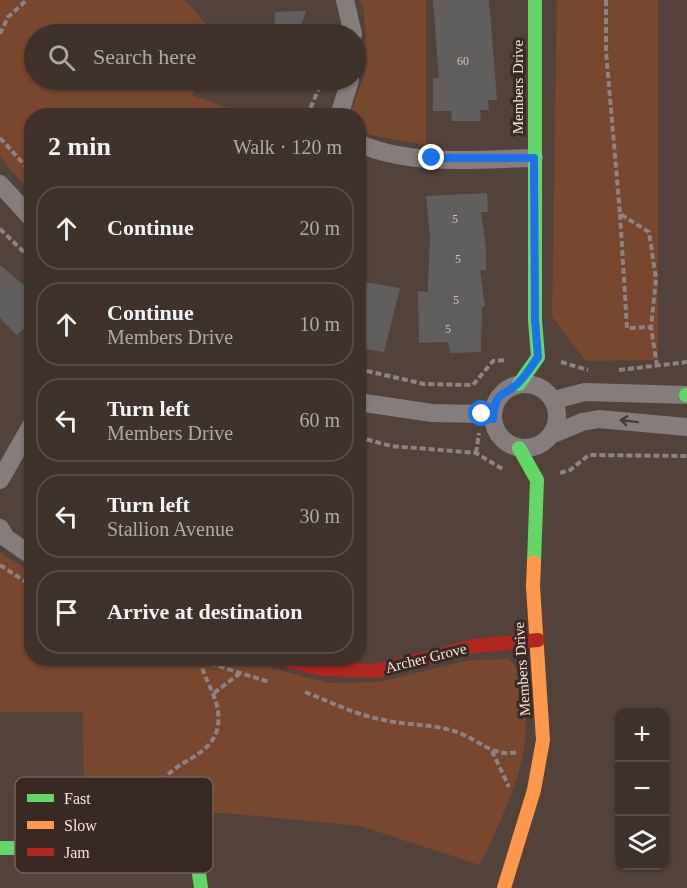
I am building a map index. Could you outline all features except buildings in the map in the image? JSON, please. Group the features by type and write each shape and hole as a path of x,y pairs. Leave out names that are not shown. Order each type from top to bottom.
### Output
{"street":[{"path":"345,0 351,24"},
{"name":"Members Drive","path":"519,384 538,357 535,320 535,0"},
{"path":"341,108 347,90"},
{"path":"366,145 412,156 534,158"},
{"path":"0,184 24,210"},
{"path":"552,435 558,419 554,400 539,386 519,384 510,387 497,400 493,419 501,437 519,448 536,446 552,435 582,422 599,419 687,427"},
{"path":"554,400 585,392 687,395"},
{"path":"366,403 432,413 482,414 493,419"},
{"path":"0,480 24,438"},
{"name":"Members Drive","path":"504,888 534,789 543,740 533,587 537,480 519,448"},
{"path":"0,528 6,538 24,550"},
{"name":"Archer Grove","path":"311,666 323,669 376,670 403,666 474,646 538,640"},
{"path":"199,873 201,888"}],"path":[{"path":"0,34 8,17 27,0"},
{"path":"606,0 606,51 620,213 619,235 626,282 627,328 651,327"},
{"path":"0,138 24,164"},
{"path":"620,213 649,232 656,279 651,327 657,366"},
{"path":"0,229 24,252"},
{"path":"0,565 24,581"},
{"path":"167,777 171,771 201,754 211,744 217,728 218,706 201,666"},
{"path":"217,666 239,675 271,683"},
{"path":"214,693 239,675"},
{"path":"304,691 359,714 381,720 416,723 459,733 492,750 511,754 524,751"}],"shaded area":[{"path":"0,0 185,0 206,24 24,24 24,90 196,90 192,95 228,108 24,108 24,185 0,157"},
{"path":"358,0 426,0 426,145 366,134 366,108 352,108 359,90 366,90 367,50 363,4"},
{"path":"557,0 658,0 658,360 585,361 552,317"},
{"path":"0,552 24,567 24,666 265,666 328,683 379,682 470,660 509,659 520,675 523,685 526,727 524,748 514,788 480,865 360,826 213,813 213,777 84,777 83,712 0,712"}],"traffic: fast":[{"path":"519,384 538,357 535,320 535,0"},
{"path":"519,448 537,480 534,562"},
{"path":"0,848 15,848"},
{"path":"199,873 201,888"}],"traffic: slow":[{"path":"504,888 534,790 543,740 533,587 534,562"}],"traffic: jam":[{"path":"311,666 323,669 376,671 474,646 538,640"}],"route":[{"path":"432,158 534,158 535,320 538,357 519,384 503,392 497,400 493,419 482,414"}]}
